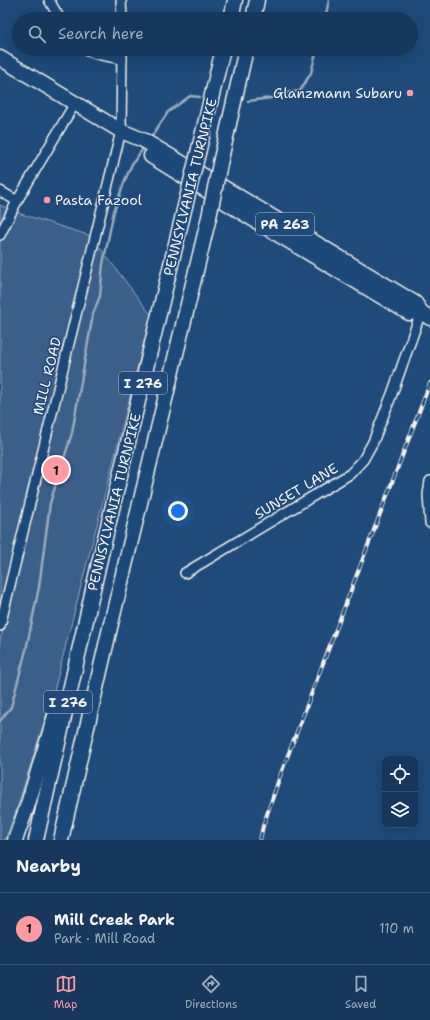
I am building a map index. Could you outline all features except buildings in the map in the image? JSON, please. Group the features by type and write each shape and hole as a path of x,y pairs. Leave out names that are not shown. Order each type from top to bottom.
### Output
{"highway":[{"path":"232,12 235,0"},
{"path":"254,12 257,0"},
{"name":"PENNSYLVANIA TURNPIKE","path":"36,840 99,563 221,56"},
{"name":"PENNSYLVANIA TURNPIKE","path":"61,840 109,632 209,216 244,56"},
{"name":"PA 263","path":"0,58 173,164 236,195 415,303 425,315"},
{"path":"15,840 30,799 99,563"}],"street":[{"path":"49,0 56,12"},
{"path":"122,0 122,12"},
{"path":"106,56 122,59"},
{"name":"MILL ROAD","path":"0,626 121,131 122,59"},
{"path":"0,235 17,201 75,103"},
{"path":"0,191 17,201"},
{"name":"SUNSET LANE","path":"185,573 350,474 363,460 373,442 425,315"},
{"path":"430,481 428,495 430,523"}],"shaded area":[{"path":"0,205 15,212 91,236 151,315 54,691 15,814 5,840 0,840 0,639 4,628 0,625"}],"waterway":[{"path":"326,12 329,0"},
{"path":"248,101 278,97 285,93 300,91 311,73 315,56"},
{"path":"150,139 168,112 190,96 200,97"},
{"path":"0,721 11,707 26,650 39,587 50,503 72,433 93,314 100,296 103,264 114,211 132,164 145,146"}],"railway":[{"path":"260,840 263,826 280,776 430,383"}],"place":[{"name":"Glanzmann Subaru","path":"410,93"},
{"name":"Pasta Fazool","path":"47,200"},
{"name":"Mill Creek Park","path":"56,470"}]}
